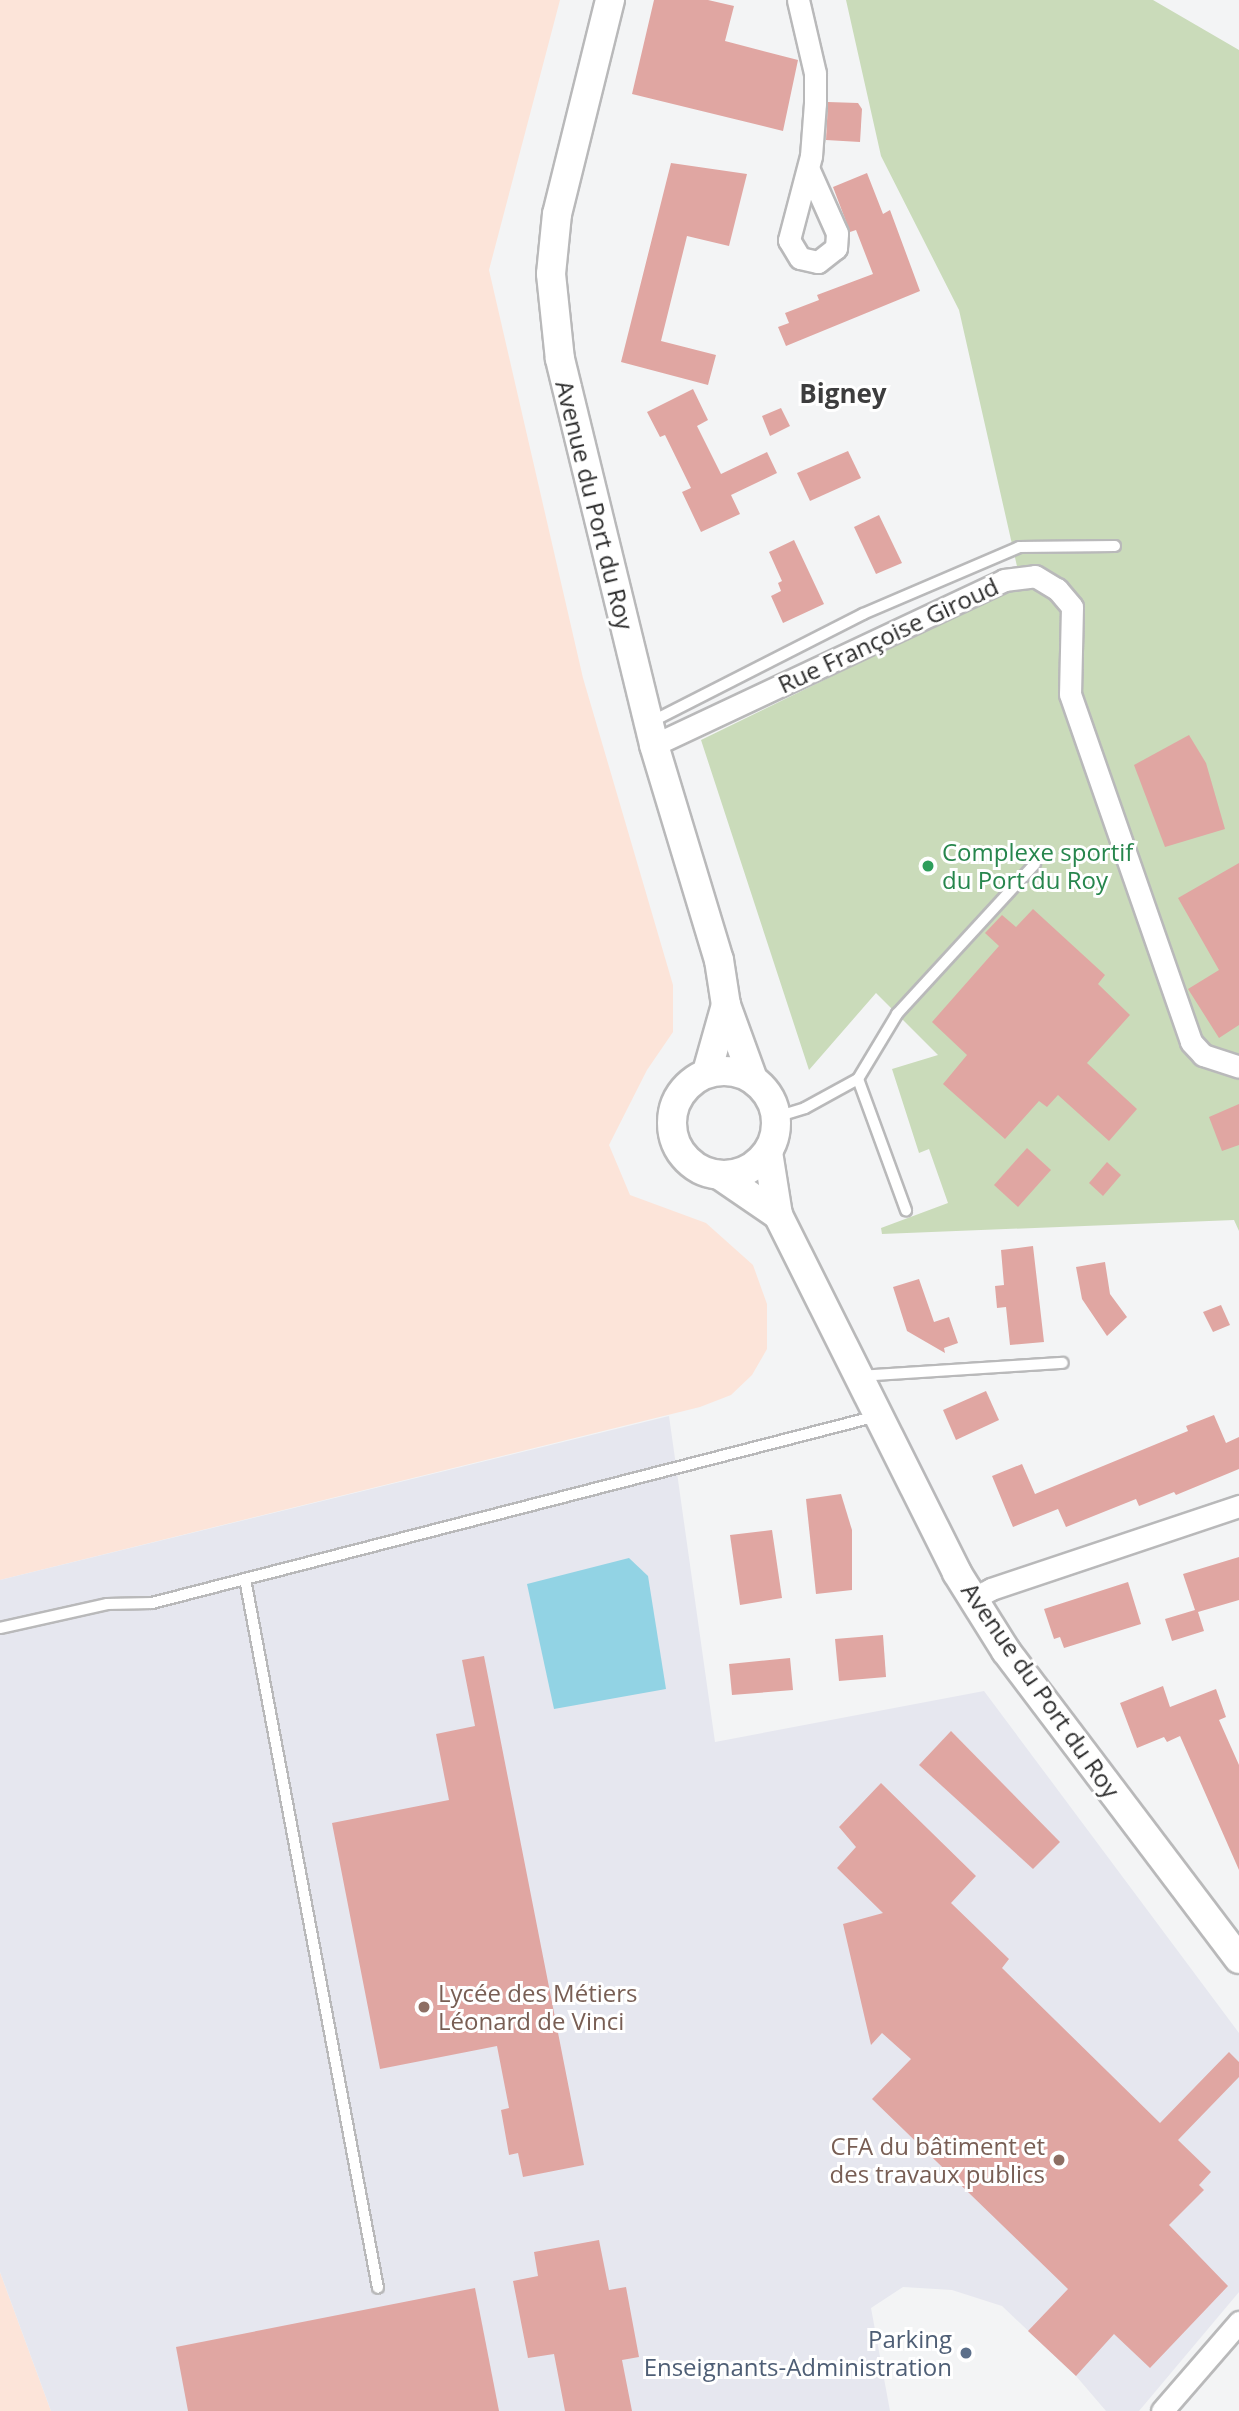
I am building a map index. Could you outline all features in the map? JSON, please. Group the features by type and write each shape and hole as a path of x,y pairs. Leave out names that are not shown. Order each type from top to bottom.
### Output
{"street":[{"name":"Avenue du Port du Roy","path":"610,0 557,214 551,274 560,359 651,734 719,960 726,1005 753,1079 764,1089 776,1117 768,1152 779,1215 877,1416 974,1599 1006,1651 1239,1959"},
{"path":"799,0 815,73 809,170"},
{"name":"Rue Françoise Giroud","path":"651,734 1004,580 1035,576 1057,589 1072,607 1070,694 1191,1042 1203,1055 1239,1067"},
{"name":"Avenue du Port du Roy","path":"726,1005 707,1072 679,1095 671,1130 688,1162 721,1176 779,1215"},
{"path":"707,1072 725,1070 753,1079"},
{"path":"721,1176 755,1165 768,1152"},
{"path":"974,1599 1239,1506"},
{"path":"1162,2411 1239,2322"}],"lane":[{"path":"651,734 863,614 1019,547 1115,546"},
{"path":"776,1117 805,1108 858,1079 897,1014 1035,864"},
{"path":"858,1079 906,1210"},
{"path":"858,1376 1063,1363"},
{"path":"0,1628 107,1604 152,1603 877,1416"},
{"path":"245,1579 378,2288"}],"shaded area":[{"path":"0,0 560,0 489,270 583,678 673,985 673,1032 647,1070 609,1145 630,1195 706,1223 753,1265 767,1304 767,1349 752,1375 731,1395 700,1407 0,1580"},
{"name":"Lycée des Métiers Léonard de Vinci","path":"669,1416 715,1742 984,1691 1239,2033 1239,2292 1139,2411 1106,2411 1076,2376 1002,2306 952,2290 903,2287 871,2308 890,2411 51,2411 0,2272 0,1580"},
{"path":"0,2272 51,2411 0,2411"}],"green space":[{"path":"846,0 1153,0 1239,50 1239,1231 1234,1220 882,1234 881,1228 948,1203 929,1149 919,1153 892,1069 938,1055 876,993 809,1070 701,740 1021,584 959,310 881,156"}],"water":[{"path":"629,1558 648,1576 666,1689 554,1709 527,1584"}],"building":[{"path":"654,0 708,0 734,6 725,41 798,60 783,131 632,94"},
{"path":"828,102 858,103 862,109 860,142 826,140"},
{"path":"671,163 747,174 729,246 687,236 661,341 716,355 708,385 621,362"},
{"path":"867,173 883,214 890,210 920,291 786,346 778,327 789,323 785,313 819,300 817,295 873,274 856,230 850,232 833,187"},
{"path":"693,389 708,420 697,426 721,474 767,452 777,473 731,495 740,514 701,532 682,492 691,488 665,435 660,437 647,412"},
{"path":"781,408 790,426 770,436 762,416"},
{"path":"848,451 861,478 810,501 797,473"},
{"path":"879,515 902,563 876,574 854,527"},
{"path":"794,540 824,604 783,623 771,596 781,591 778,583 782,581 769,552"},
{"path":"1189,735 1206,763 1225,829 1165,847 1134,765"},
{"path":"1239,863 1239,1025 1219,1038 1188,989 1219,970 1178,898"},
{"path":"1033,909 1105,975 1098,984 1130,1015 1087,1063 1137,1109 1109,1141 1058,1095 1047,1107 1039,1101 1005,1139 943,1084 967,1055 932,1022 999,946 985,933 1002,915 1016,927"},
{"path":"1239,1104 1239,1145 1222,1151 1209,1117"},
{"path":"1027,1148 1051,1170 1018,1207 994,1185"},
{"path":"1107,1162 1121,1175 1103,1196 1089,1183"},
{"path":"1033,1246 1044,1342 1010,1345 1006,1307 997,1308 995,1286 1004,1285 1001,1250"},
{"path":"1105,1262 1110,1294 1127,1317 1107,1336 1082,1299 1076,1267"},
{"path":"919,1279 934,1322 949,1317 958,1343 944,1348 945,1353 907,1331 893,1287"},
{"path":"1221,1305 1230,1325 1213,1332 1203,1312"},
{"path":"986,1391 999,1420 956,1440 943,1410"},
{"path":"1214,1415 1226,1443 1239,1437 1239,1469 1176,1495 1174,1492 1139,1506 1136,1499 1066,1527 1058,1509 1013,1527 992,1476 1022,1464 1035,1494 1188,1431 1186,1426"},
{"path":"841,1494 852,1530 852,1590 816,1594 806,1499"},
{"path":"772,1530 782,1598 740,1605 730,1535"},
{"path":"1239,1557 1239,1600 1198,1612 1204,1631 1172,1641 1165,1619 1195,1610 1183,1574"},
{"path":"1128,1582 1141,1624 1064,1648 1060,1637 1054,1639 1044,1609"},
{"path":"883,1635 886,1677 839,1681 835,1639"},
{"path":"484,1656 584,2165 523,2177 518,2153 509,2155 501,2110 509,2108 497,2046 380,2069 332,1823 449,1800 436,1734 475,1726 462,1660"},
{"path":"790,1658 793,1690 732,1695 729,1664"},
{"path":"1163,1686 1170,1707 1216,1689 1226,1717 1219,1720 1239,1765 1239,1870 1180,1736 1167,1742 1164,1737 1137,1748 1120,1703"},
{"path":"951,1731 1060,1842 1033,1869 919,1765"},
{"path":"881,1783 976,1876 951,1903 1009,1959 1002,1968 1160,2123 1229,2052 1239,2062 1239,2077 1178,2140 1211,2172 1199,2185 1204,2190 1169,2225 1228,2286 1150,2368 1114,2334 1076,2376 1028,2331 1068,2289 872,2099 911,2059 882,2033 871,2045 843,1924 883,1913 837,1868 856,1847 839,1827"},
{"path":"599,2240 609,2290 626,2287 639,2357 622,2360 632,2411 565,2411 554,2354 528,2358 513,2281 538,2276 534,2252"},
{"path":"475,2288 499,2411 188,2411 176,2347"}],"place":[{"name":"Complexe sportif du Port du Roy","path":"928,866"},
{"name":"Lycée des Métiers Léonard de Vinci","path":"424,2007"},
{"name":"CFA du bâtiment et des travaux publics","path":"1059,2160"},
{"name":"Parking Enseignants-Administration","path":"966,2353"}],"district":[{"name":"Bigney","path":"843,394"}]}
